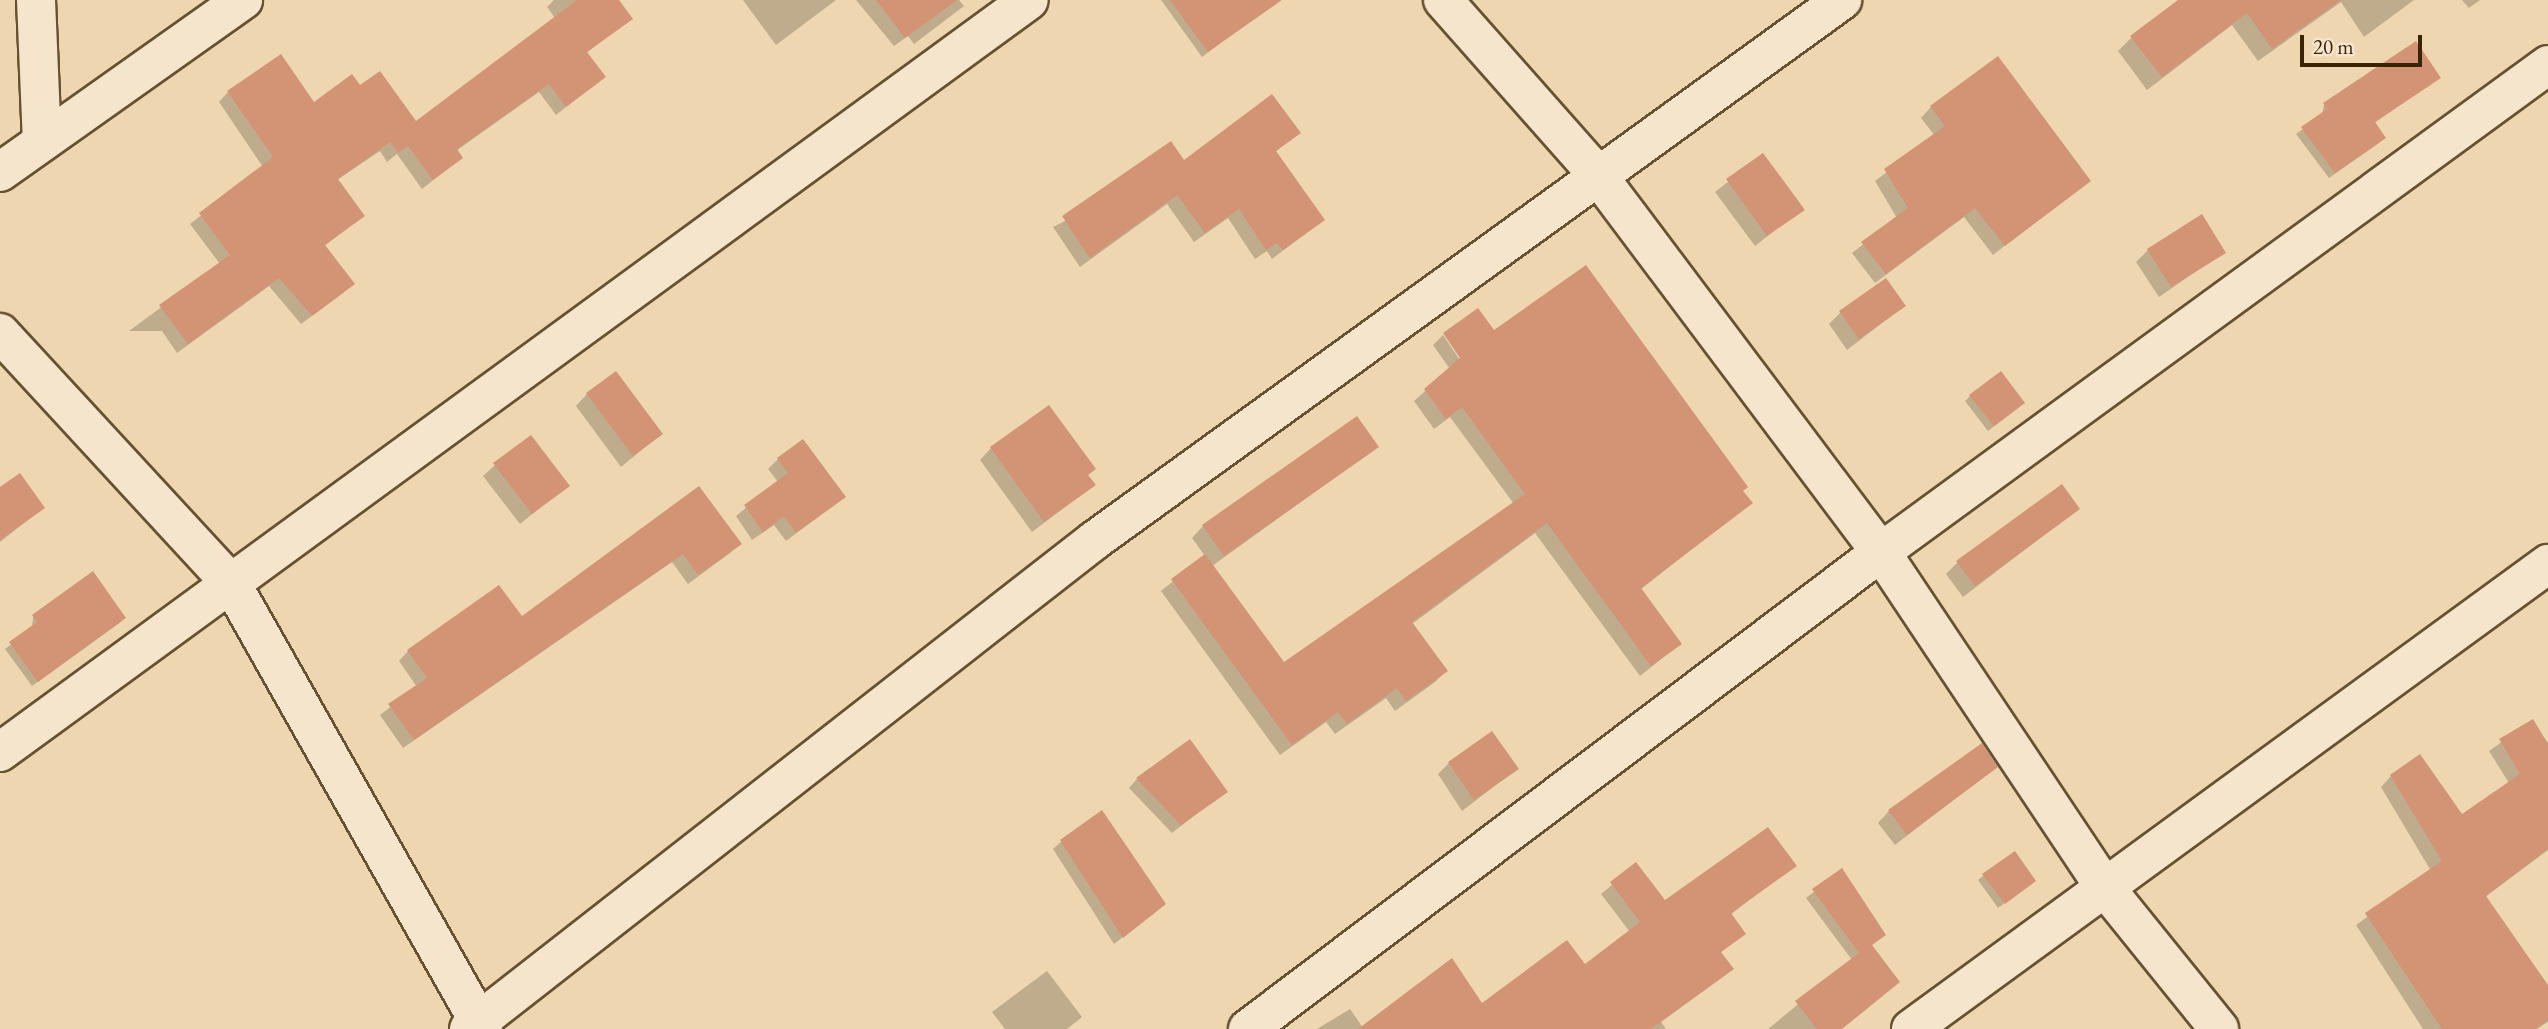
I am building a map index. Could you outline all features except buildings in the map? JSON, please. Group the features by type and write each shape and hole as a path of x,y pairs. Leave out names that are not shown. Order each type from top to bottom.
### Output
{"street":[{"path":"36,0 42,142"},
{"path":"0,172 243,0"},
{"path":"0,752 1029,0"},
{"path":"1443,0 1596,173 1881,552 2104,885 2219,1029"},
{"path":"0,332 231,583 477,1027 1095,540 1596,173 1842,0"},
{"path":"1248,1029 1881,552 2548,65"},
{"path":"1911,1029 2104,885 2548,565"}]}
